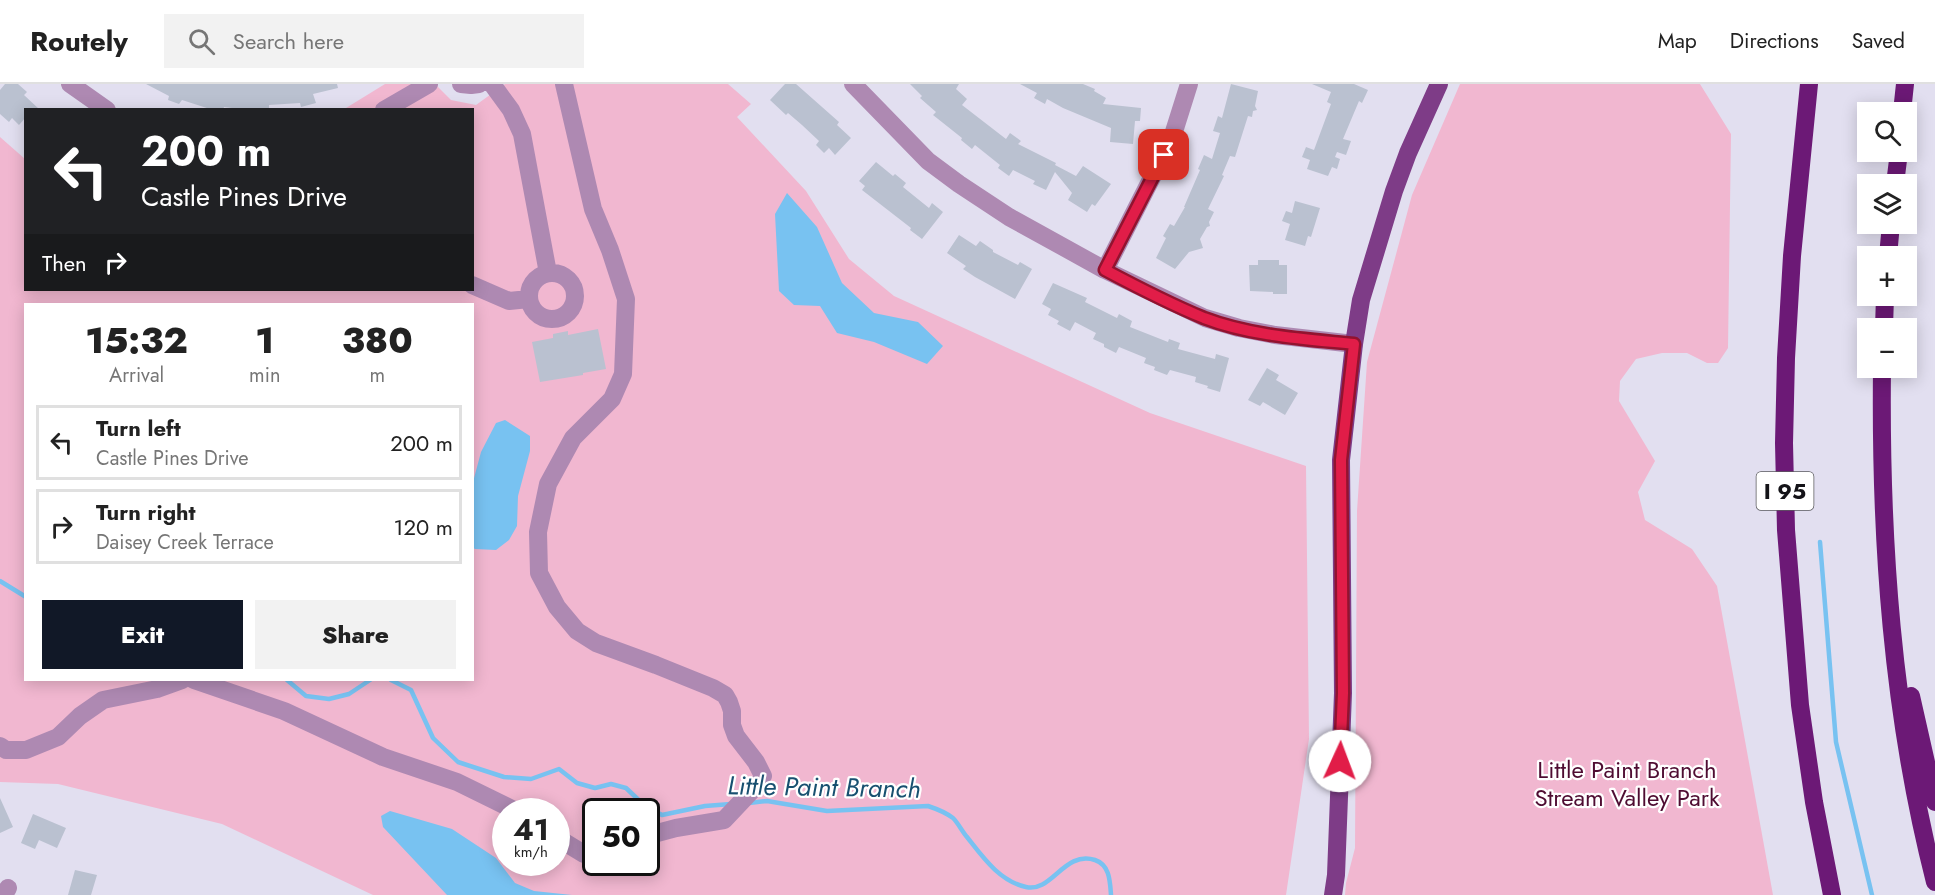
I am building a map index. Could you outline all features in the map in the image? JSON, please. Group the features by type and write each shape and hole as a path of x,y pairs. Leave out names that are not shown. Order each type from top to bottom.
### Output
{"highway":[{"name":"I 95","path":"1809,84 1792,256 1786,358 1784,443 1786,530 1800,705 1814,802 1832,895"},
{"path":"1903,102 1905,84"},
{"path":"1882,378 1884,529 1890,614 1916,795 1935,882"},
{"path":"1881,440 1898,614 1911,694 1935,802"}],"main road":[{"path":"1333,895 1336,875 1343,693 1341,460 1354,344 1361,300 1394,191 1407,153 1439,84"}],"street":[{"path":"70,84 104,108"},
{"path":"387,108 429,84"},
{"path":"461,84 479,84"},
{"path":"492,84 511,110 522,134 548,273"},
{"path":"564,84 593,209 610,250 626,299 623,374 612,399 573,438 548,484 538,532 539,573 557,607 577,631 596,643 685,676 725,695 732,711 732,725 736,736 756,762 763,776 724,820 660,832"},
{"path":"854,84 928,160 959,184 1010,217 1105,270 1206,318 1239,328 1275,335 1354,344"},
{"path":"1105,270 1172,138 1189,84"},
{"path":"548,273 563,275 574,287 575,303 572,310 558,319 543,317 531,307 529,299 532,285 548,273"},
{"path":"474,286 509,301 529,299"},
{"path":"0,746 6,750 26,750 58,737 80,716 103,700 179,681"},
{"path":"197,681 284,711 383,757 457,782 492,799"}],"green space":[{"path":"385,84 435,84 451,100 476,105 505,84 728,84 751,104 737,117 806,191 849,259 894,296 1150,413 1306,466 1309,739 1286,895 373,895 222,824 58,784 0,782 0,137 24,158 24,291 474,291 474,108 346,108"},
{"name":"Little Paint Branch Stream Valley Park","path":"1460,84 1700,84 1731,134 1728,348 1718,363 1707,363 1687,353 1662,353 1636,359 1620,381 1619,401 1655,461 1638,492 1645,520 1692,549 1717,586 1773,895 1345,895 1355,848 1357,511 1367,362 1412,195"}],"water":[{"path":"787,193 817,227 842,283 874,313 918,322 943,346 927,364 874,342 837,333 820,306 794,305 779,291 775,214"},
{"path":"505,420 530,436 530,451 518,496 517,526 509,540 496,550 475,549 474,478 481,452 496,423"},
{"path":"390,811 452,829 492,855 492,876 510,876 515,883 534,891 572,895 447,895 383,827 381,816"}],"building":[{"path":"5,84 18,84 27,92 24,95 38,108 24,108 24,119 19,125 12,118 9,122 0,114 0,90"},
{"path":"146,84 337,84 338,88 313,94 316,103 301,107 300,103 269,105 269,108 207,108 182,100 179,104 168,100 169,96"},
{"path":"785,84 796,84 839,122 837,125 851,138 835,155 829,148 824,153 816,145 819,141 770,100"},
{"path":"910,84 959,84 956,89 967,99 962,105 1006,139 1010,133 1021,141 1018,144 1076,176 1083,166 1111,184 1095,206 1092,204 1087,212 1068,200 1072,193 1055,172 1046,190 1033,184 1035,181 1013,170 1009,176 998,168 1000,165 975,145 972,149 933,115 936,112 920,98 922,96"},
{"path":"1020,84 1083,84 1095,89 1094,91 1106,98 1103,104 1141,108 1140,121 1135,121 1133,144 1110,142 1111,128 1047,99 1045,104 1034,98 1037,93"},
{"path":"1231,84 1258,91 1255,106 1257,110 1253,111 1252,117 1248,116 1235,157 1230,156 1222,175 1224,176 1208,209 1214,212 1209,222 1210,226 1200,239 1203,248 1189,252 1175,269 1156,258 1166,238 1163,236 1170,224 1174,226 1185,207 1204,155 1212,159 1220,133 1213,131 1218,116 1222,118"},
{"path":"1312,84 1354,84 1368,90 1362,103 1359,101 1343,139 1351,141 1346,155 1337,152 1335,157 1340,159 1337,169 1332,167 1328,176 1307,169 1310,160 1302,157 1306,147 1314,150 1331,104 1327,102 1331,92"},
{"path":"876,162 906,183 903,187 929,208 932,203 943,212 922,239 862,190 865,186 859,181"},
{"path":"1295,201 1320,208 1311,237 1308,236 1305,246 1285,240 1290,224 1282,221 1286,211 1292,213"},
{"path":"959,235 976,246 980,241 993,252 1018,265 1020,262 1032,269 1015,299 963,269 966,266 947,253"},
{"path":"1258,260 1279,260 1279,265 1287,265 1287,294 1250,291 1249,265 1258,265"},
{"path":"1053,283 1087,298 1085,302 1117,318 1119,314 1132,321 1130,327 1168,342 1169,339 1180,343 1178,349 1215,359 1216,354 1229,358 1220,392 1195,382 1196,377 1170,370 1167,375 1154,370 1155,367 1144,363 1146,358 1119,347 1116,353 1093,339 1096,333 1075,322 1070,331 1057,324 1059,321 1048,315 1051,309 1042,304"},
{"path":"598,329 606,369 540,382 532,342 553,338 553,334 568,331 568,335"},
{"path":"1267,368 1279,375 1276,380 1298,393 1285,415 1263,402 1260,406 1248,400"},
{"path":"0,798 13,827 0,833"},
{"path":"33,814 66,828 57,848 39,840 35,849 21,843"},
{"path":"75,870 97,875 91,895 68,895"}],"waterway":[{"path":"1820,542 1836,742 1872,895"},
{"name":"Little Paint Branch","path":"0,581 24,596"},
{"name":"Little Paint Branch","path":"288,681 306,696 329,699 349,694 368,681"},
{"name":"Little Paint Branch","path":"393,681 411,690 433,738 458,762 504,777 531,779 559,769 577,783 595,788 611,784 626,788 645,806 662,815 705,806 731,804"},
{"name":"Little Paint Branch","path":"749,803 767,801 827,811 928,806 953,818 992,867 1016,884 1035,887 1043,884 1075,861 1095,860 1104,866 1108,874 1111,895"}],"route":[{"path":"1164,155 1105,270 1206,318 1239,328 1275,335 1354,344 1341,460 1343,693 1340,761"}]}
